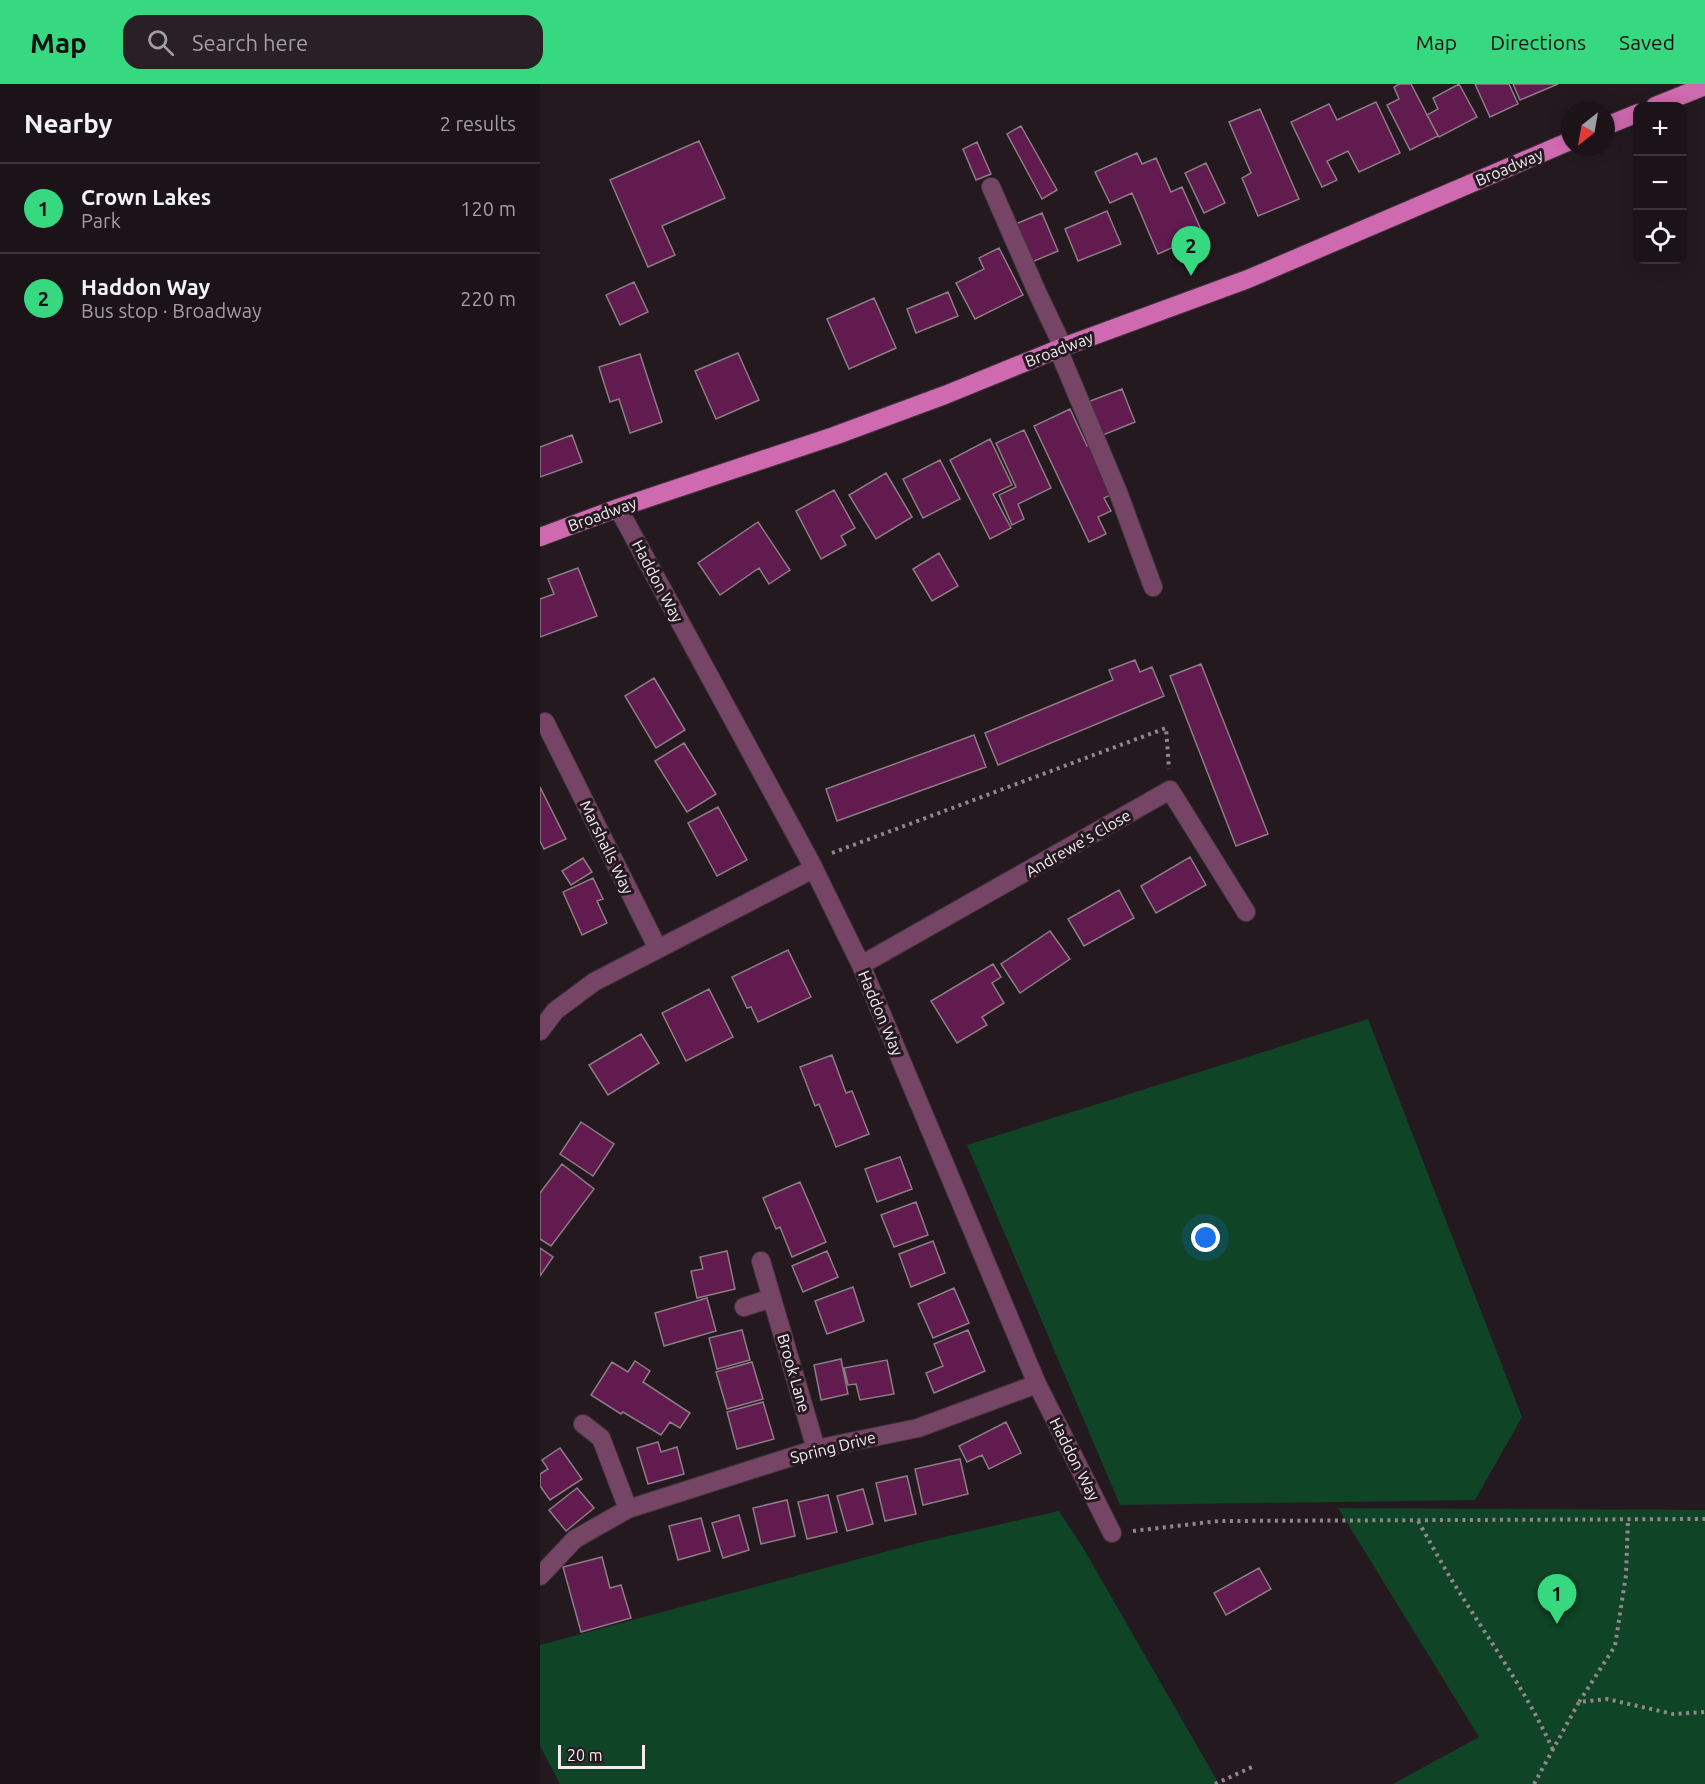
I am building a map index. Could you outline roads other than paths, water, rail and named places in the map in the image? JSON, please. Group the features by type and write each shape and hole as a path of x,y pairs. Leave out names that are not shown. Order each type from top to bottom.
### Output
{"main road":[{"path":"1665,102 1705,86"},
{"path":"1615,122 1633,115"},
{"name":"Broadway","path":"540,537 618,508 834,436 1248,279 1561,145"}],"street":[{"path":"991,187 1061,348 1153,587"},
{"name":"Haddon Way","path":"618,508 812,865 861,965 1037,1384 1112,1533"},
{"name":"Marshalls Way","path":"545,722 548,748 658,949"},
{"name":"Andrewe's Close","path":"861,965 1170,790 1246,912"},
{"path":"540,1031 555,1011 594,982 812,865"},
{"name":"Brook Lane","path":"761,1261 816,1449"},
{"path":"744,1307 772,1298"},
{"name":"Spring Drive","path":"540,1576 575,1539 628,1509 816,1449 918,1428 1037,1384"},
{"path":"583,1424 601,1438 628,1509"}],"place":[{"name":"Haddon Way","path":"1191,276"},
{"name":"Crown Lakes","path":"1557,1624"}]}
